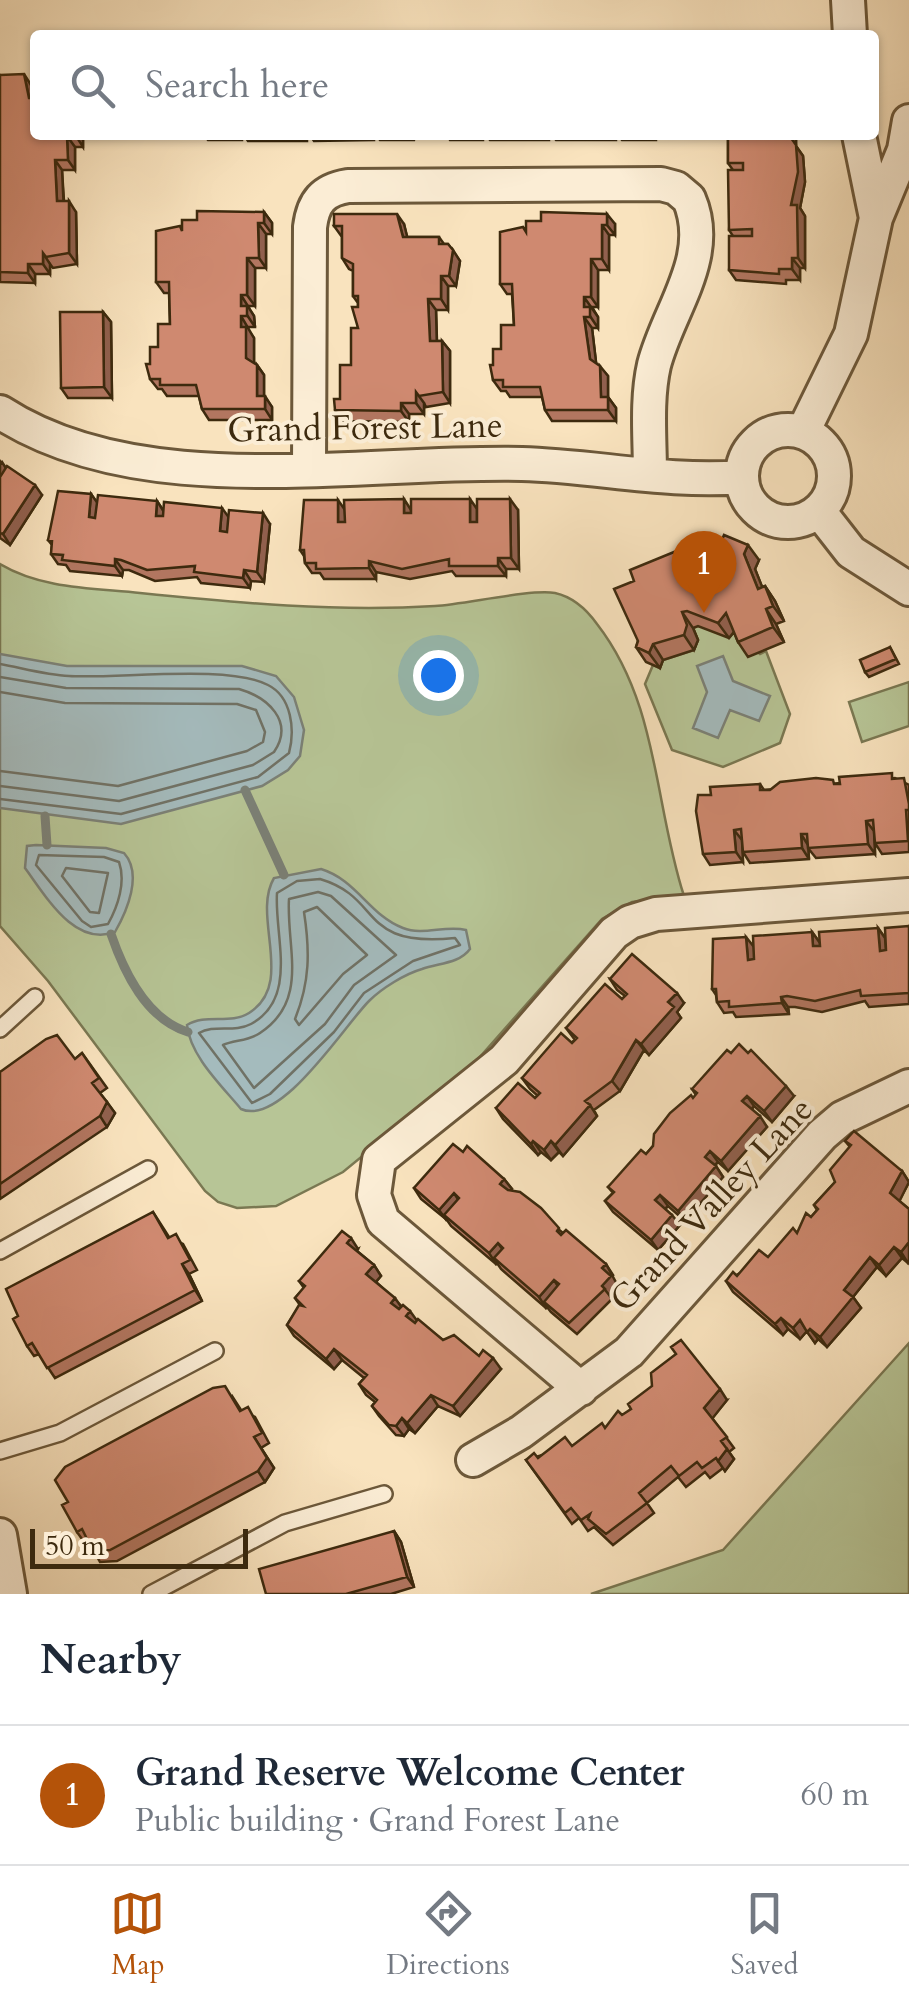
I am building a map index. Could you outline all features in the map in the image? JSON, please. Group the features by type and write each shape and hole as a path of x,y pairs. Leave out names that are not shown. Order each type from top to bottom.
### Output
{"street":[{"path":"848,0 850,30"},
{"path":"803,432 851,334 876,218 904,150 909,122"},
{"path":"859,140 876,218"},
{"path":"309,467 310,227 320,198 331,189 662,184 676,188 689,199 695,239 686,286 652,378 650,475"},
{"name":"Grand Forest Lane","path":"0,412 41,434 122,462 166,469 517,464 650,475 742,477"},
{"path":"776,431 803,432 818,439 834,467 834,483 818,511 789,522 773,520 748,500 742,477 744,458 763,436 776,431"},
{"path":"818,511 859,558 909,588"},
{"path":"581,1389 383,1220 373,1184 379,1160 504,1060 614,933 630,922 656,914 909,894"},
{"name":"Grand Valley Lane","path":"473,1460 581,1389 666,1314 822,1135 842,1118 909,1086"},
{"path":"0,1536 10,1594"}],"lane":[{"path":"0,1029 35,997"},
{"path":"0,1252 148,1168"},
{"path":"0,1451 60,1433 215,1351"},
{"path":"152,1594 285,1523 384,1494"}],"green space":[{"path":"0,564 33,578 68,586 287,606 435,606 544,592 568,598 597,624 633,687 684,896 632,902 602,919 471,1067 343,1172 276,1206 237,1208 218,1202 205,1191 48,981 0,926"},
{"path":"693,628 732,630 760,654 766,651 790,714 780,743 723,767 672,750 645,684 653,665 660,668 663,660 694,650 698,640"},
{"path":"909,682 909,726 862,742 849,702"},
{"path":"909,1343 909,1594 591,1594 723,1550"}],"water":[{"path":"0,654 67,666 242,666 276,676 294,697 304,730 300,756 288,770 262,786 121,824 0,808"},
{"path":"723,656 733,681 770,696 759,721 730,710 718,738 693,728 707,692 697,666"},
{"path":"27,846 106,848 124,853 130,862 133,882 115,932 87,933 63,917 25,868"},
{"path":"321,869 344,881 381,915 403,928 466,930 470,949 454,960 415,971 387,986 369,1001 292,1089 257,1111 241,1109 200,1059 187,1025 242,1016 263,1000 272,967 267,911 274,878"}],"building":[{"path":"24,74 30,98 30,140 67,140 68,160 55,160 57,201 69,201 69,253 46,257 43,253 43,264 28,264 28,273 0,272 0,75"},
{"path":"728,140 792,140 796,145 798,172 791,205 797,205 798,258 792,258 792,269 779,269 779,274 729,270 729,236 752,236 752,229 729,230 728,170 743,170 743,163 728,163"},
{"path":"197,211 264,212 264,223 258,223 259,258 247,258 247,295 241,295 241,306 247,306 247,316 241,316 241,327 246,327 246,358 257,365 257,396 265,396 265,409 202,409 196,385 160,385 160,379 150,379 146,364 150,364 150,347 158,347 158,324 170,324 169,282 156,282 156,231 180,226 182,231 182,220 197,220"},
{"path":"541,212 607,214 607,225 602,225 602,259 591,259 591,297 584,297 590,317 584,317 590,359 600,366 601,397 608,397 608,410 545,410 540,387 503,387 503,380 493,380 490,365 493,349 501,349 501,325 514,325 512,284 500,284 500,232 523,227 526,232 526,221 541,221"},
{"path":"334,214 397,214 403,237 439,237 439,244 448,244 453,250 449,276 441,276 441,299 428,299 430,341 442,341 443,392 419,396 416,392 416,403 401,403 401,411 335,410 334,399 340,399 340,365 351,365 351,328 358,328 352,307 358,307 358,296 353,296 353,264 342,258 342,226 334,226"},
{"path":"60,312 103,312 104,387 61,388"},
{"path":"7,466 35,485 3,534 0,477"},
{"path":"58,491 91,494 89,517 95,518 98,495 157,501 156,516 163,516 164,502 222,508 220,531 227,532 229,510 263,513 257,572 244,570 243,578 194,572 195,566 147,570 115,559 115,566 62,560 63,555 51,554 52,541 48,540"},
{"path":"404,499 404,513 411,513 411,499 470,499 470,522 477,522 477,499 510,499 511,558 498,558 498,566 449,566 449,559 402,569 369,561 369,568 316,569 316,563 305,563 304,550 300,550 304,500 338,500 338,522 345,522 344,500"},
{"path":"724,535 748,545 744,554 758,589 765,586 773,606 766,609 773,627 738,642 726,613 718,623 687,611 682,612 687,625 684,635 653,644 649,653 636,647 638,641 614,589 634,581 630,570 674,552 676,559 688,558 720,545"},
{"path":"890,647 896,659 865,672 860,660"},
{"path":"892,773 892,779 904,778 909,804 908,841 875,843 873,820 866,821 868,844 808,848 807,834 801,834 802,848 743,852 741,829 734,830 736,852 703,854 696,811 698,795 711,795 710,787 760,784 760,790 770,790 780,782 816,778 840,784 839,777"},
{"path":"909,926 909,993 861,996 860,990 815,1001 787,996 781,997 782,1003 729,1007 729,1001 717,1002 716,989 712,989 713,939 746,937 748,960 754,959 753,936 812,932 813,946 820,946 819,932 878,928 880,951 886,950 885,928"},
{"path":"632,954 677,993 668,1002 674,1007 641,1044 636,1040 612,1081 585,1101 590,1105 555,1145 551,1141 544,1150 533,1141 531,1144 496,1108 518,1083 535,1098 540,1093 522,1078 561,1033 572,1043 577,1038 566,1028 605,984 622,999 627,994 610,979"},
{"path":"57,1035 75,1059 82,1053 99,1078 92,1083 107,1102 100,1116 0,1184 0,1072"},
{"path":"739,1044 748,1053 751,1050 786,1086 764,1111 747,1096 742,1101 760,1116 721,1161 710,1151 705,1157 716,1166 678,1211 660,1195 655,1200 672,1215 651,1240 605,1201 614,1192 608,1187 641,1150 646,1154 653,1146 654,1134 670,1113 691,1095 693,1098 697,1093 692,1089 727,1050 731,1053"},
{"path":"854,1131 902,1171 890,1193 909,1209 909,1242 901,1252 894,1247 879,1265 870,1257 844,1290 853,1297 820,1337 810,1329 807,1332 800,1320 793,1328 781,1318 775,1324 726,1281 733,1272 737,1276 759,1250 768,1257 793,1228 797,1233 806,1213 811,1217 818,1209 814,1205 835,1182 830,1170 851,1145 845,1141"},
{"path":"453,1144 463,1152 467,1146 504,1179 500,1184 520,1192 541,1208 561,1235 566,1230 606,1264 602,1268 611,1276 602,1286 605,1289 569,1323 544,1302 559,1284 554,1280 539,1297 494,1258 503,1248 498,1243 489,1253 444,1215 459,1198 454,1193 439,1210 414,1188"},
{"path":"153,1212 168,1238 176,1234 190,1260 182,1264 195,1290 47,1368 32,1343 27,1346 13,1319 18,1316 6,1289"},
{"path":"342,1231 351,1238 347,1243 374,1265 366,1274 395,1298 391,1303 410,1311 406,1316 415,1323 418,1319 443,1340 454,1335 479,1356 483,1350 493,1358 453,1406 431,1395 407,1423 402,1418 396,1426 389,1425 372,1406 377,1400 359,1384 367,1375 334,1349 326,1359 287,1325 299,1305 303,1306 295,1298 305,1286 299,1281"},
{"path":"681,1340 720,1389 704,1408 727,1437 721,1441 727,1449 718,1461 716,1458 702,1468 697,1462 679,1476 671,1466 639,1493 647,1503 606,1534 588,1519 590,1514 581,1520 571,1508 565,1513 526,1460 534,1453 538,1458 565,1437 572,1446 602,1423 605,1428 618,1411 622,1415 631,1409 628,1404 652,1386 651,1373 676,1354 671,1347"},
{"path":"225,1386 240,1411 248,1407 262,1433 254,1437 267,1458 258,1471 110,1550 93,1551 82,1529 77,1532 62,1505 68,1502 55,1480 65,1467 213,1388"},
{"path":"394,1531 407,1577 346,1594 266,1594 259,1569"}],"waterway":[{"path":"245,790 284,875"},
{"path":"45,816 47,845"},
{"path":"111,934 130,978 149,1005 160,1017 188,1032"}],"place":[{"name":"Grand Reserve Welcome Center","path":"704,613"}]}
